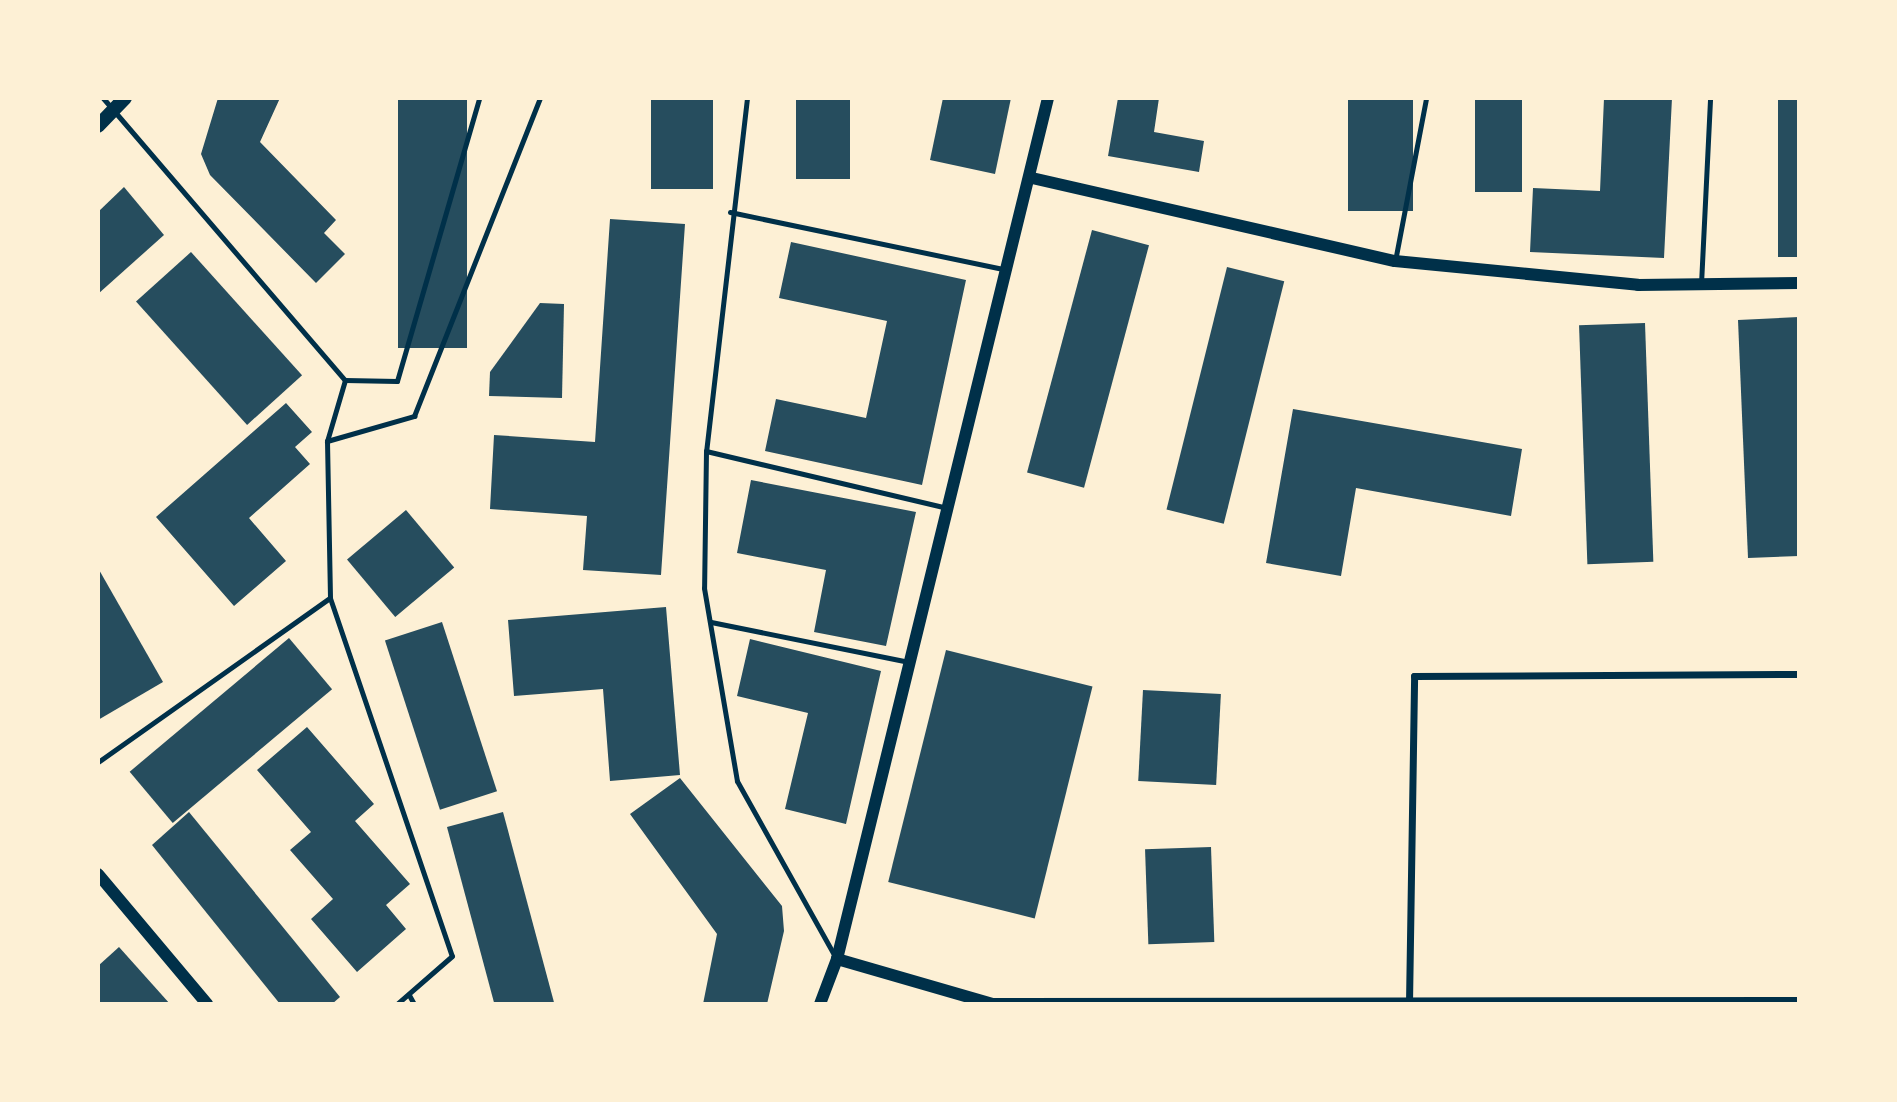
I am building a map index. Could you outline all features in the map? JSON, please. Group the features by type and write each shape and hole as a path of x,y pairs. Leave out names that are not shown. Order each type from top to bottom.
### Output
{"main road":[{"path":"98,126 120,104"}],"street":[{"path":"820,1004 837,959 1006,270 1032,178 1048,98"},
{"path":"1032,178 1395,261 1638,285 1799,283"},
{"path":"1409,1003 1414,676 1799,674"},
{"path":"98,874 207,1004"},
{"path":"837,959 993,1004 1799,1003"}],"lane":[{"path":"103,98 120,104 345,380 397,381 480,98"},
{"path":"327,441 414,416 540,98"},
{"path":"747,98 730,212 706,451 705,588 737,781 837,959"},
{"path":"1395,261 1426,98"},
{"path":"1701,284 1710,98"},
{"path":"730,212 1006,270"},
{"path":"345,380 327,441 330,598 452,956 397,1004"},
{"path":"706,451 948,508"},
{"path":"98,762 330,598"},
{"path":"711,622 909,662"},
{"path":"409,995 414,1004"}],"building":[{"path":"218,98 280,98 260,142 336,220 324,233 345,254 316,283 210,175 201,154"},
{"path":"398,98 467,98 467,348 398,348"},
{"path":"651,98 713,98 713,189 651,189"},
{"path":"796,98 850,98 850,179 796,179"},
{"path":"943,98 1011,98 995,174 930,160"},
{"path":"1118,98 1159,98 1154,132 1204,141 1199,172 1108,156"},
{"path":"1348,98 1413,98 1413,211 1348,211"},
{"path":"1475,98 1522,98 1522,192 1475,192"},
{"path":"1604,98 1672,98 1664,258 1530,252 1533,188 1600,191"},
{"path":"1778,98 1799,98 1799,257 1778,257"},
{"path":"124,187 164,235 98,294 98,212"},
{"path":"610,219 685,224 661,575 583,570 587,516 490,509 494,435 595,442"},
{"path":"1092,230 1149,245 1084,488 1027,472"},
{"path":"791,242 966,280 922,485 765,451 776,399 866,418 887,321 779,298"},
{"path":"191,252 302,375 247,425 136,302"},
{"path":"1227,267 1284,281 1224,524 1167,510"},
{"path":"540,303 564,304 562,398 489,396 490,372"},
{"path":"1799,317 1799,556 1748,558 1738,320"},
{"path":"1645,323 1653,562 1587,564 1579,325"},
{"path":"286,403 312,432 295,447 310,464 249,518 286,561 234,606 156,517"},
{"path":"1293,409 1522,449 1511,516 1356,488 1341,576 1266,563"},
{"path":"751,480 916,512 886,646 814,632 826,570 737,553"},
{"path":"406,510 454,567 395,617 347,559"},
{"path":"98,568 163,682 98,720"},
{"path":"666,607 680,775 610,781 603,689 514,696 508,620"},
{"path":"442,622 497,791 440,810 385,641"},
{"path":"289,638 332,689 173,823 130,772"},
{"path":"750,639 881,671 846,824 785,809 808,713 737,696"},
{"path":"946,650 1093,687 1035,918 888,882"},
{"path":"1143,690 1221,694 1216,785 1138,781"},
{"path":"307,727 374,804 355,821 410,884 386,905 406,929 357,972 311,919 333,899 290,850 311,832 257,770"},
{"path":"680,778 782,906 784,931 767,1004 703,1004 717,934 630,814"},
{"path":"189,812 340,997 332,1004 280,1004 152,845"},
{"path":"503,812 554,1003 494,1004 447,827"},
{"path":"1211,847 1214,942 1148,944 1145,849"},
{"path":"119,947 170,1004 98,1004 98,966"}]}
